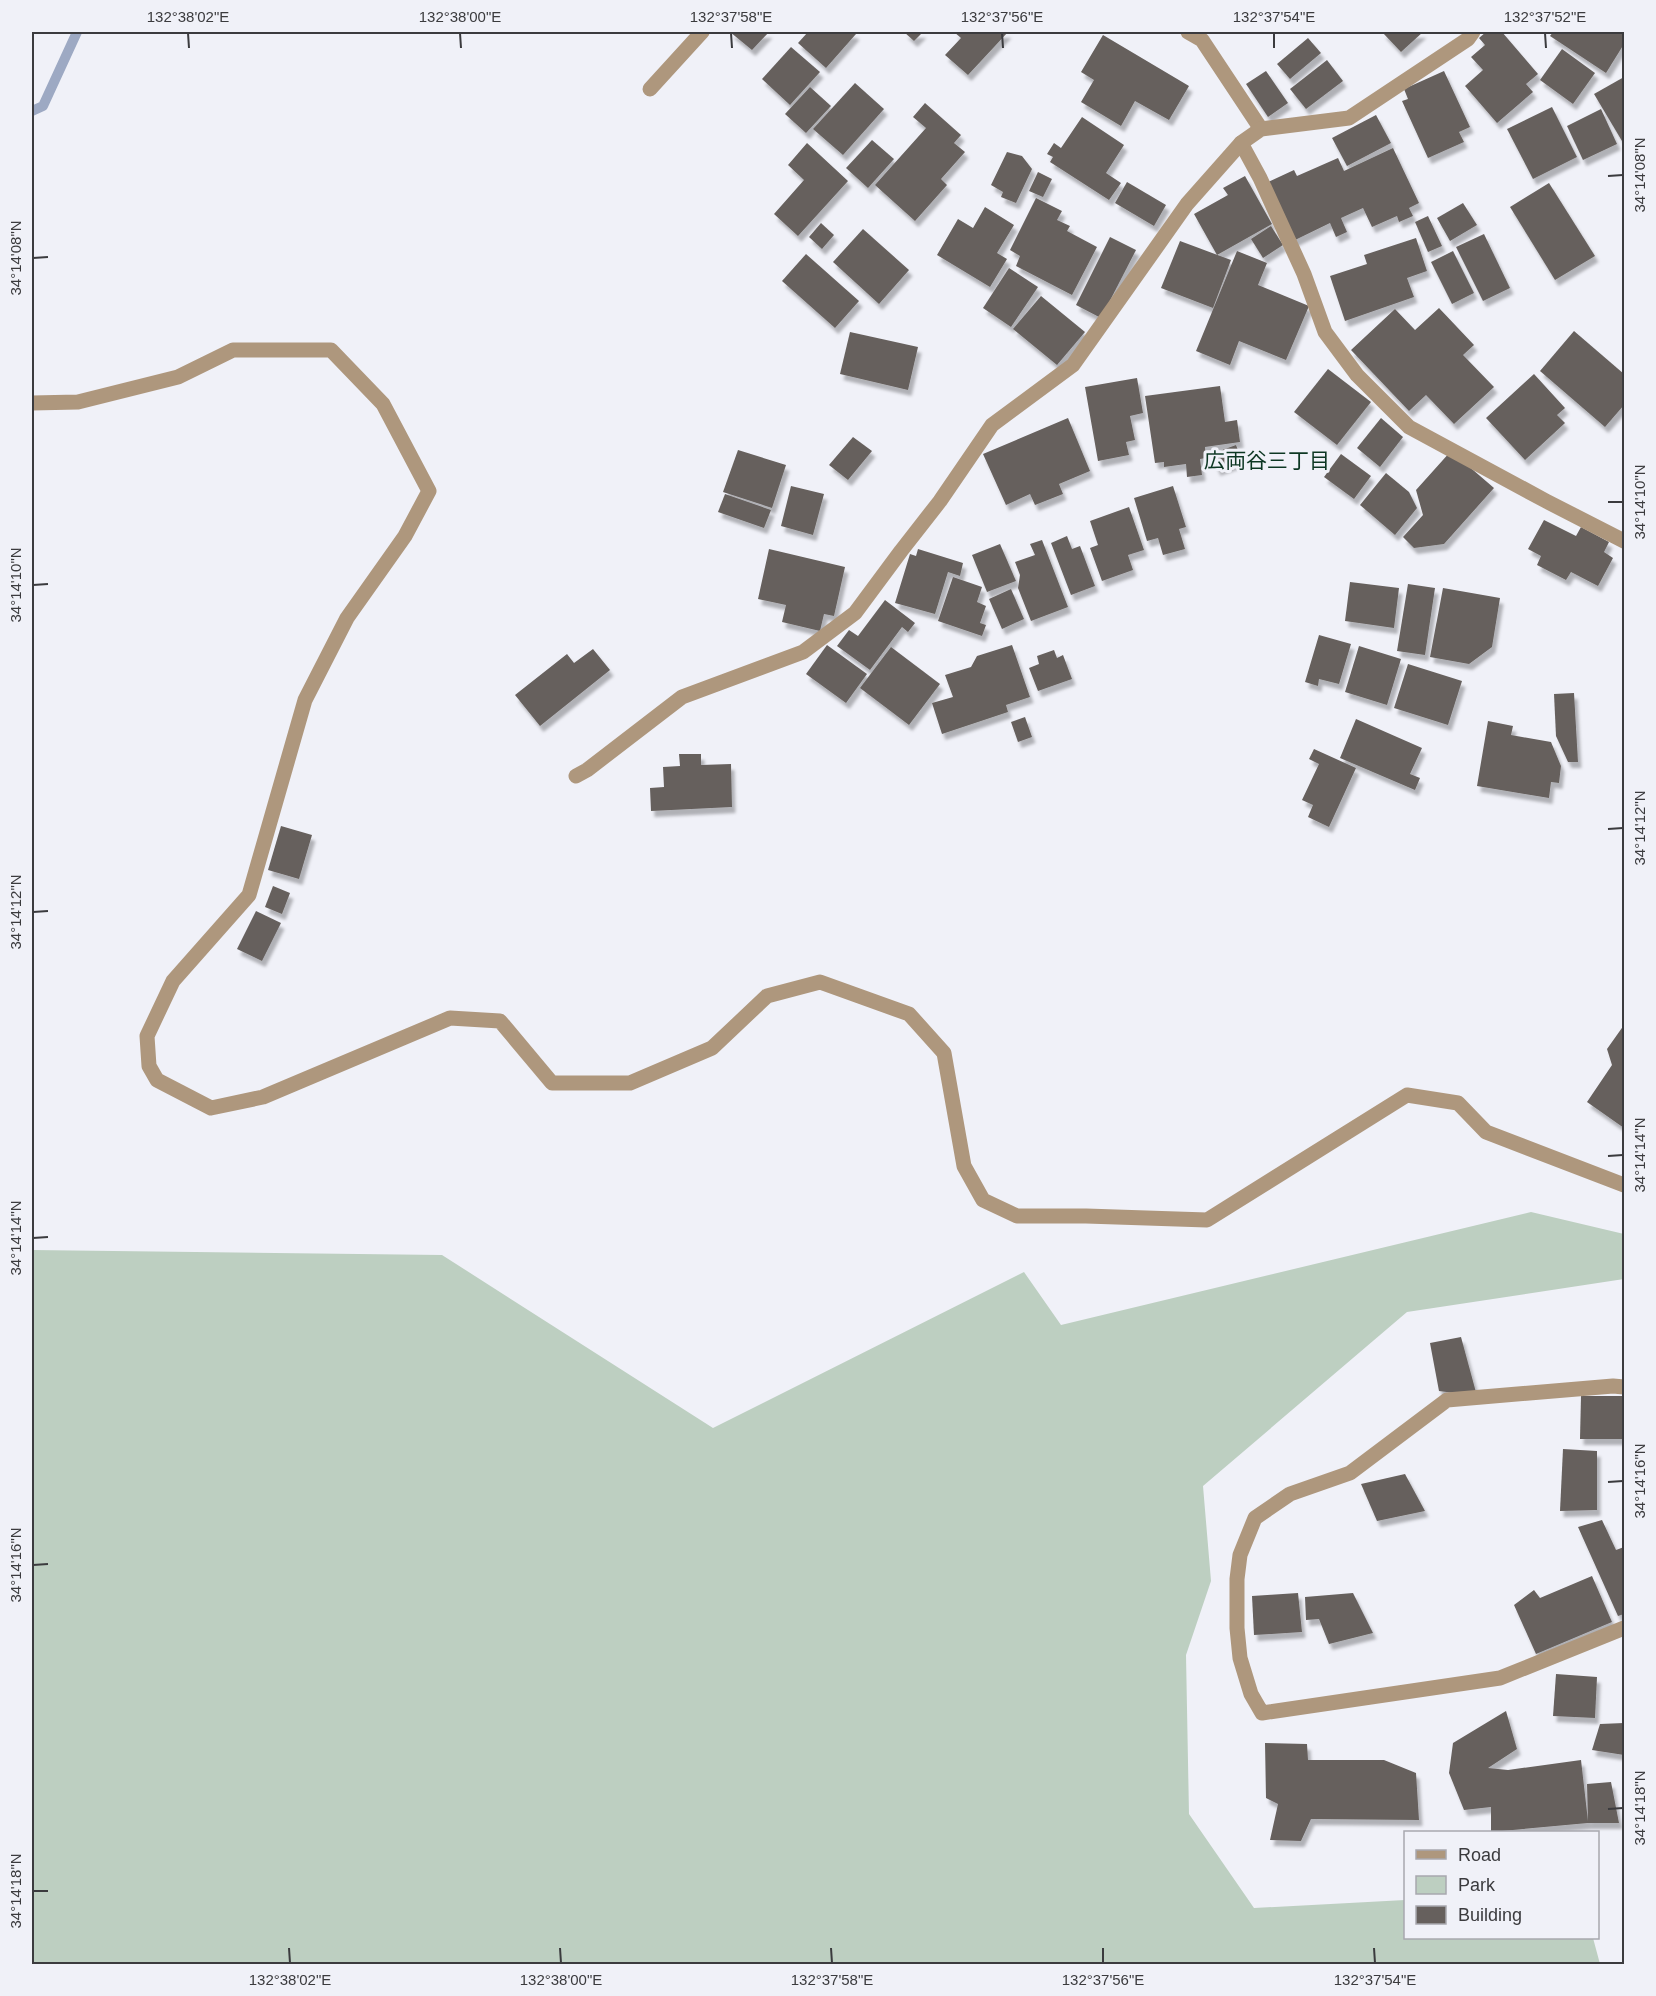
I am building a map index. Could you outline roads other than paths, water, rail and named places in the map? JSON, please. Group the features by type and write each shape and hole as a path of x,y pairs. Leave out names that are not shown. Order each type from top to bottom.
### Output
{"street":[{"path":"650,89 702,32"},
{"path":"1188,32 1202,40 1261,129"},
{"path":"576,776 682,697 803,652 855,614 940,501 992,425 1072,365 1187,204 1241,143 1261,129 1349,118 1468,39 1473,32"},
{"path":"1241,143 1260,178 1304,274 1325,333 1357,375 1409,428 1624,541"},
{"path":"32,403 78,402 178,377 233,350 331,351 383,404 429,491 405,536 348,618 305,700 249,895 173,981 147,1036 149,1066 157,1080 211,1108 263,1097 450,1018 500,1021 552,1083 630,1083 712,1048 767,996 820,982 909,1014 944,1053 964,1166 983,1200 1017,1216 1207,1220 1407,1095 1458,1103 1486,1132 1624,1185"},
{"path":"1624,1388 1604,1387 1447,1400 1350,1473 1290,1494 1255,1518 1240,1555 1237,1579 1237,1628 1240,1658 1251,1695 1262,1713 1500,1678 1624,1628"}],"waterway":[{"path":"32,111 43,106 77,32"}],"district":[{"name":"広両谷三丁目","path":"1267,461"}]}
